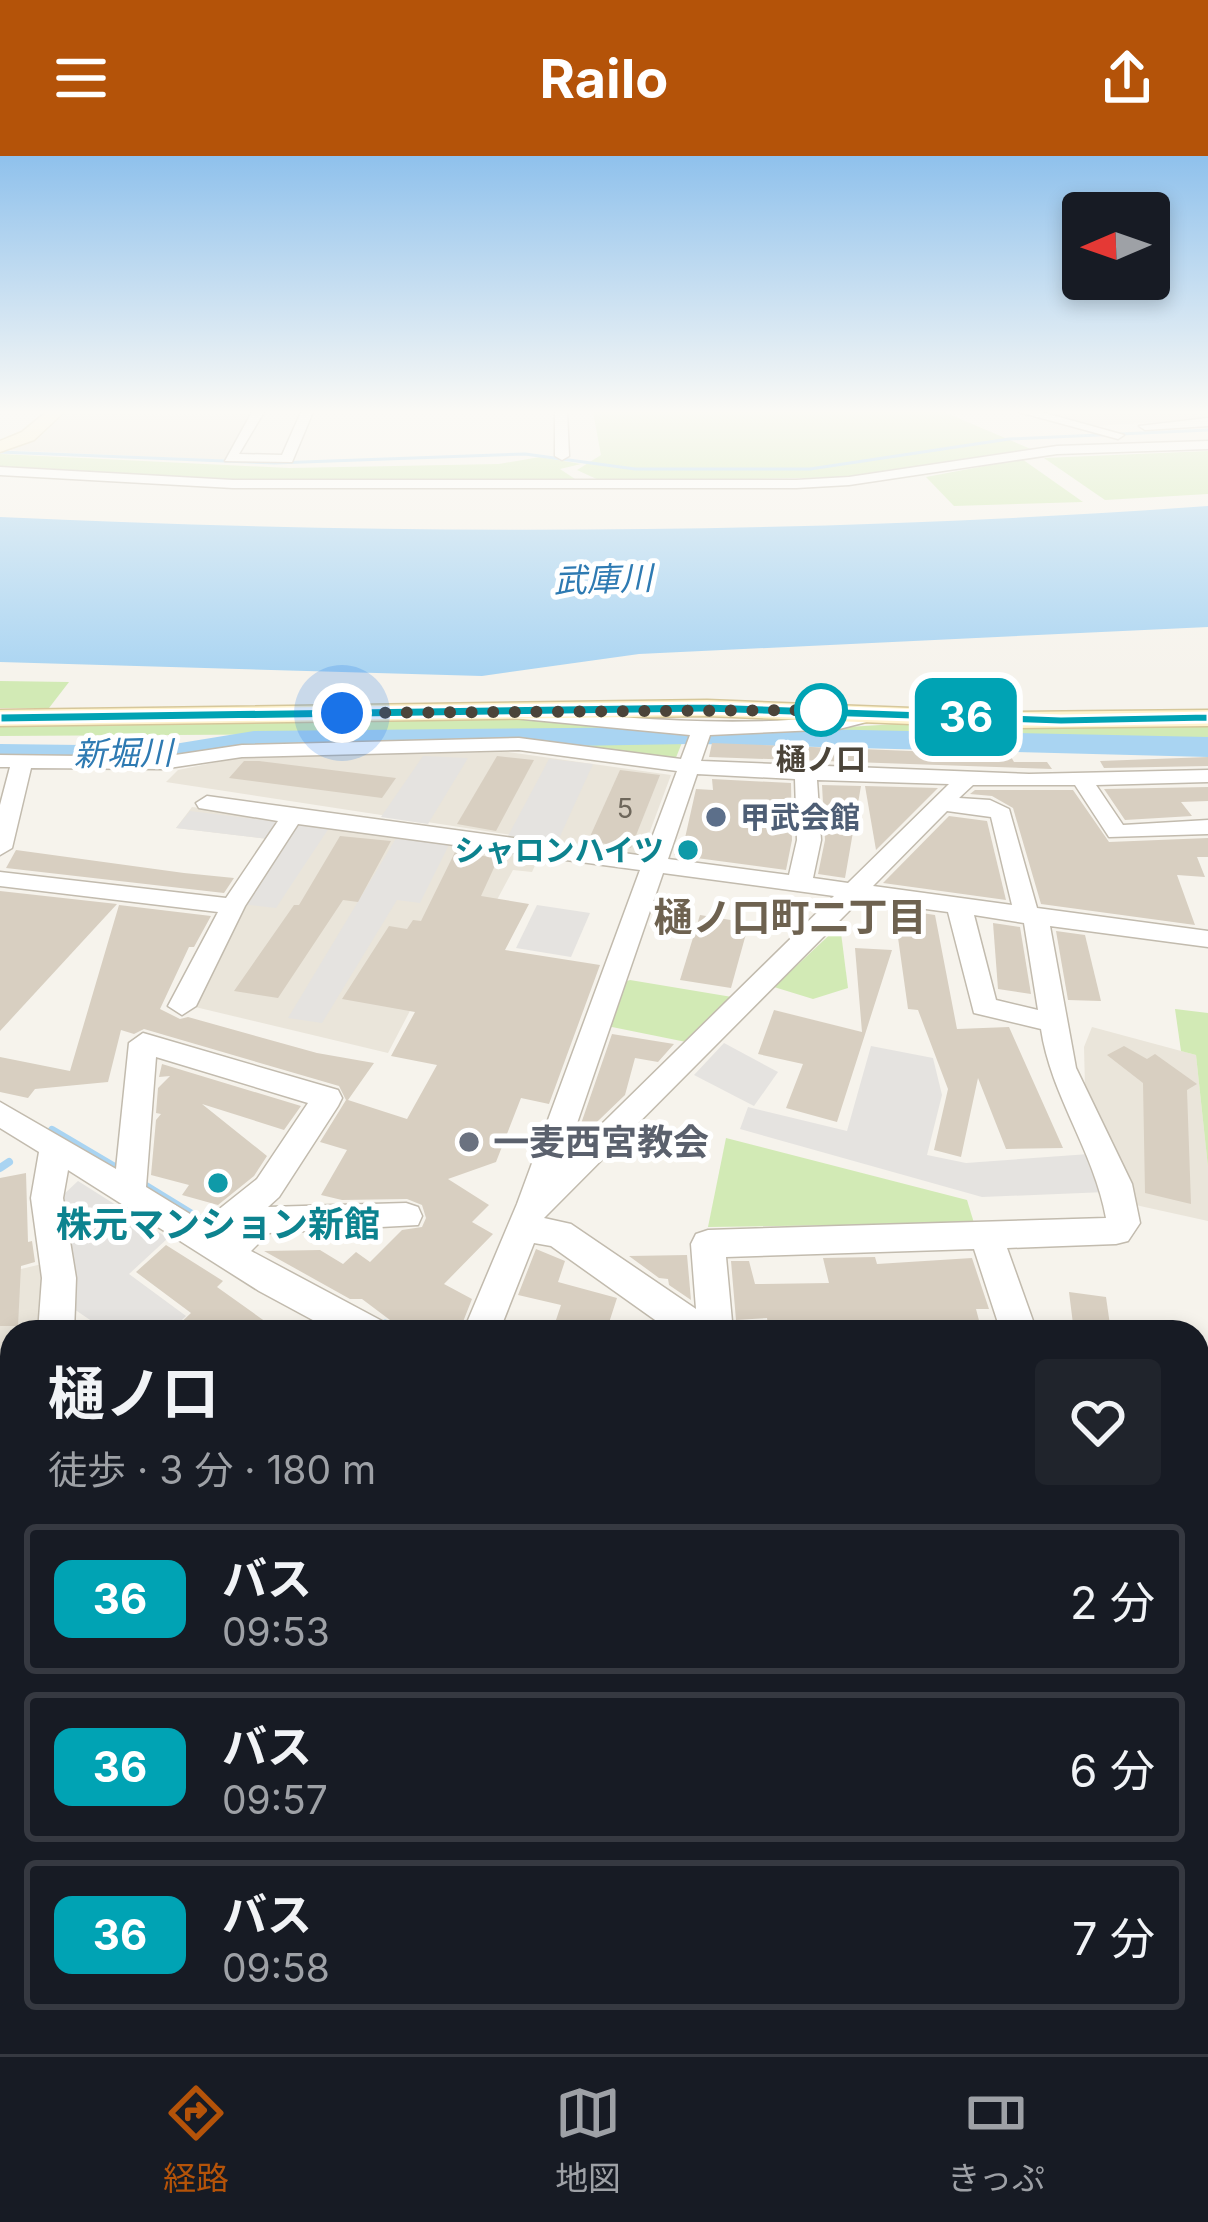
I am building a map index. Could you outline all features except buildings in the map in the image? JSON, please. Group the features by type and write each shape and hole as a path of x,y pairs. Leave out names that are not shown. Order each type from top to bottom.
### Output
{"main road":[{"path":"0,718 706,708 1061,721 1208,718"}],"street":[{"path":"484,710 702,730 859,721 890,714"},
{"path":"486,1320 702,730"},
{"path":"0,848 11,762 162,763 242,751 519,744 692,767 967,778 1208,776"},
{"path":"799,886 809,840 806,772"},
{"path":"527,1215 967,778"},
{"path":"1082,779 1117,832 1208,827"},
{"path":"207,803 1208,939"},
{"path":"715,1320 708,1244 1116,1231 1123,1223 1116,1184 1061,1068 1051,1022 1053,999 1001,814 989,807 941,804"},
{"path":"182,1006 233,906 292,817"},
{"path":"0,879 233,906"},
{"path":"959,907 984,1007 1051,1022"},
{"path":"129,1195 143,1043 327,1098 268,1188 215,1247"},
{"path":"0,1113 215,1247 347,1320"},
{"path":"56,1150 47,1198 59,1278 57,1320"},
{"path":"527,1215 683,1320"},
{"path":"215,1247 261,1220 406,1216"},
{"path":"986,1236 1015,1320"}],"shaded area":[{"path":"508,752 671,775 641,855 166,782 178,770 247,756"},
{"path":"423,756 468,758 428,824 381,817"},
{"path":"549,759 593,764 557,843 508,836"},
{"path":"192,807 538,859 532,872 513,870 484,924 450,934 388,1053 191,1006 268,839 176,828"},
{"path":"190,811 279,822 268,839 176,828"},
{"path":"304,822 331,825 276,908 241,904 296,826"},
{"path":"398,835 450,843 420,903 397,900 322,1023 288,1018"},
{"path":"537,905 590,913 571,957 516,948"},
{"path":"1092,1027 1196,1055 1208,1167 1208,1221 1131,1204 1085,1088 1084,1047"},
{"path":"724,1043 778,1072 754,1106 694,1075"},
{"path":"871,1046 933,1058 942,1095 927,1155 966,1163 1089,1154 1106,1192 982,1197 740,1129 748,1107 847,1131"},
{"path":"78,1181 168,1238 129,1274 186,1316 182,1320 90,1320 68,1305 62,1196"},
{"path":"42,1264 43,1320 0,1320 0,1274"}],"green space":[{"path":"949,501 1083,502 954,506"},
{"path":"0,681 69,682 49,708 0,708"},
{"path":"484,716 636,730 635,734 596,734 595,739 683,740 675,760 492,733 0,736 0,721"},
{"path":"1208,721 1208,742 787,736 785,731 896,724"},
{"path":"840,925 848,988 813,999 774,987"},
{"path":"624,982 732,997 691,1043 607,1026"},
{"path":"1175,1009 1208,1013 1208,1167 1196,1055 1181,1051"},
{"path":"726,1138 967,1200 974,1223 708,1227"}],"water":[{"name":"武庫川","path":"1208,506 1208,627 639,654 482,676 0,662 0,517 453,530 604,529 906,523"}],"waterway":[{"name":"新堀川","path":"0,754 162,756 254,741 678,737"},
{"name":"新堀川","path":"713,737 1208,747"},
{"path":"52,1130 123,1172"},
{"path":"0,1168 9,1162"},
{"path":"141,1183 203,1221"},
{"path":"198,1218 206,1223"}],"bus line":[{"name":"36","path":"0,718 706,708 1061,721 1208,718"}],"place":[{"name":"樋ノ口","path":"821,710"},
{"name":"甲武会館","path":"716,817"},
{"name":"シャロンハイツ","path":"688,850"},
{"name":"一麦西宮教会","path":"469,1142"},
{"name":"株元マンション新館","path":"218,1183"}],"district":[{"name":"樋ノ口町二丁目","path":"790,916"}],"route":[{"path":"342,713 821,710"}]}
